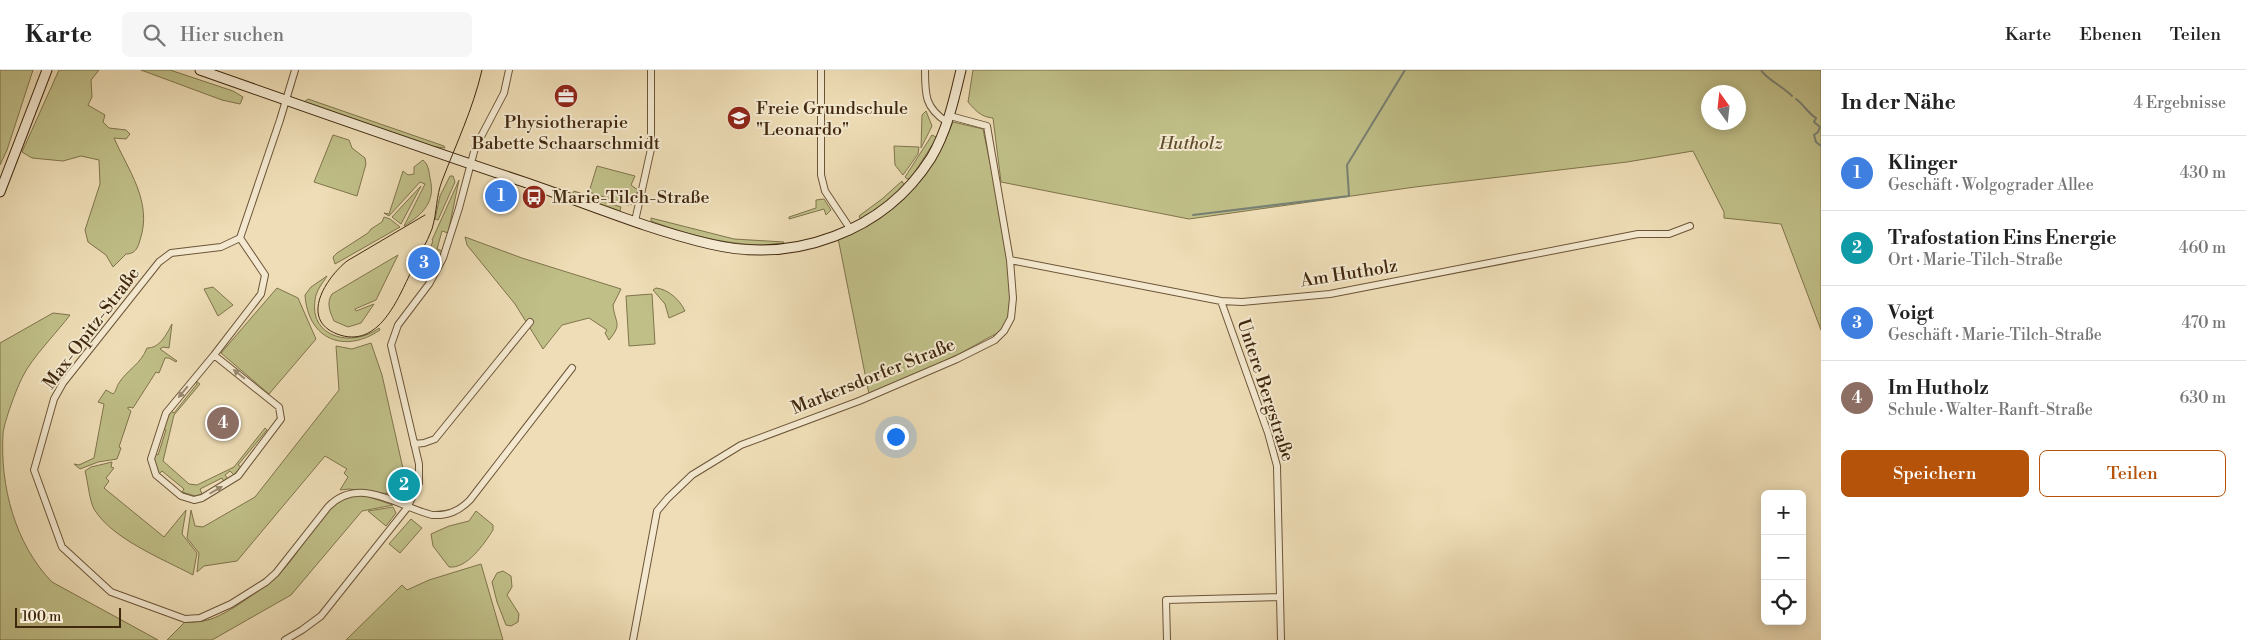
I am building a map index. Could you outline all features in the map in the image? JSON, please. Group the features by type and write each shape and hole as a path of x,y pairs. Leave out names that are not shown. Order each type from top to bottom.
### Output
{"main road":[{"path":"0,192 47,70"},
{"path":"200,70 634,221 711,244 767,250 806,246 834,238 882,212 907,190 932,157 949,119 961,70"}],"street":[{"path":"214,355 279,407 281,419 238,476 209,495 194,500 181,496 156,474 151,459 166,412 214,355 261,294 264,286 265,275 240,238 295,70"},
{"path":"285,640 321,616 407,508 419,483 419,464 390,345 398,326 430,284 443,258 475,148 504,93 509,70"},
{"path":"634,221 651,149 652,70"},
{"path":"821,70 821,176 825,190 851,230"},
{"path":"925,70 927,99 934,113 949,119"},
{"name":"Markersdorfer Straße","path":"633,640 658,511 668,498 692,475 741,445 859,401 957,359 995,340 1008,326 1011,318 1013,298 1010,260 987,126 949,119"},
{"name":"Am Hutholz","path":"1010,260 1220,301 1242,302 1330,294 1638,234 1669,234 1690,226"},
{"name":"Max-Opitz-Straße","path":"240,238 221,247 171,253 159,262 63,383 54,399 34,470 62,547 111,592 185,619 200,618 231,604 266,582 276,573 335,499 346,493 356,491 372,493 407,508"},
{"name":"Untere Bergstraße","path":"1220,301 1268,433 1277,466 1281,640"},
{"path":"414,444 424,444 435,439 530,322"},
{"path":"407,508 442,516 460,509 470,500 572,368"},
{"path":"1167,640 1166,600 1280,597"}],"green space":[{"path":"0,70 33,70 7,150 0,165"},
{"path":"59,70 99,70 91,80 92,97 88,105 105,115 103,122 109,128 126,130 130,134 126,139 114,138 132,174 141,199 143,226 136,250 126,254 113,267 106,255 88,242 85,230 100,184 99,160 81,156 63,161 32,158 22,152"},
{"path":"141,70 170,70 233,91 243,97 240,104 222,100"},
{"name":"Hutholz","path":"973,70 1821,70 1821,330 1781,224 1724,218 1724,212 1693,151 1627,162 1415,187 1189,219 1001,182 993,118 979,113 968,102"},
{"path":"308,99 444,146 445,148 430,146 304,102"},
{"path":"926,111 932,126 921,148 922,115"},
{"path":"953,122 983,129 1004,232 1010,290 1008,313 1003,329 998,333 943,362 869,394 838,238 890,211 945,140"},
{"path":"333,135 349,140 352,148 365,158 366,164 357,196 314,182"},
{"path":"932,135 936,139 911,178 907,179 905,177"},
{"path":"894,146 919,147 918,154 903,175 895,165"},
{"path":"423,160 428,168 431,186 429,201 417,217 404,226 425,184 420,182 389,216 384,213 389,214 403,171 408,175 414,174 414,167"},
{"path":"597,166 635,176 631,185 638,190 632,204 628,205 589,192"},
{"path":"450,176 453,176 455,182 438,220 435,219 440,196"},
{"path":"459,180 448,233 442,231 437,249 442,251 440,255 429,251 432,240"},
{"path":"902,181 904,185 888,201 861,220 859,216"},
{"path":"421,186 401,224 392,217"},
{"path":"574,191 621,207 620,211 572,194"},
{"path":"824,199 831,210 826,215 824,209 789,219 789,217 816,208 816,200"},
{"path":"384,217 400,227 335,264 333,257 337,253 368,233 382,222"},
{"path":"651,218 734,239 784,242 782,245 765,245 715,240 667,227 651,221"},
{"path":"465,237 522,258 621,289 613,305 617,323 616,330 609,340 605,333 607,330 589,318 562,325 543,349 515,304 467,245"},
{"path":"398,255 376,300 355,309 356,311 374,304 361,323 348,327 334,321 329,304 332,294"},
{"path":"327,276 318,290 315,300 315,313 319,323 326,331 335,336 346,338 369,334 379,328 380,330 354,341 330,338 321,332 313,323 305,295 311,287"},
{"path":"213,287 233,305 218,316 204,289"},
{"path":"277,288 298,298 316,339 269,394 221,353"},
{"path":"656,288 665,290 673,296 685,311 669,318 665,304 653,290"},
{"path":"652,294 655,344 629,346 626,296"},
{"path":"53,313 70,315 38,353 20,381 4,429 4,474 12,513 28,550 52,582 158,640 0,640 0,343"},
{"path":"172,324 169,348 163,347 160,349 177,361 165,358 159,373 156,372 133,408 128,407 131,411 117,459 98,462 80,469 74,464 79,465 94,458 104,404 98,402 106,390 113,394 122,378 141,358 147,348 156,346"},
{"path":"371,343 382,375 406,482 399,495 349,489 340,490 348,477 344,473 347,469 325,456 237,561 204,566 197,572 199,553 187,538 191,510 195,526 203,527 255,497 339,390 336,346 352,349"},
{"path":"195,380 200,384 174,415 163,461 189,484 197,485 234,467 265,428 267,430 238,465 241,467 234,475 230,471 225,475 228,479 224,482 222,478 200,489 202,494 195,496 182,492 184,489 162,471 159,474 153,462 155,454 158,455 166,430 162,428 171,411 174,413 197,384"},
{"path":"112,462 111,467 114,468 106,478 109,481 104,488 164,537 186,510 182,534 197,553 193,575 125,539 102,520 94,509 85,471 91,467"},
{"path":"352,495 363,495 393,505 362,511 291,595 212,640 167,640 185,622 204,621 219,616 263,587 288,564 323,516 341,501"},
{"path":"393,507 396,513 386,526 368,511"},
{"path":"476,511 493,525 493,530 480,548 468,560 456,567 449,567 433,546 431,534 449,526 469,521"},
{"path":"411,519 422,528 400,553 389,544"},
{"path":"481,564 503,640 346,640 402,585 407,590 429,580"},
{"path":"503,571 511,576 512,587 507,595 519,614 518,622 511,626 506,625 492,582 497,573"}],"waterway":[{"path":"1193,215 1349,196 1347,165 1405,70"},
{"path":"1761,70 1767,77 1792,96"},
{"path":"1796,99 1816,118 1814,122 1820,127 1814,135 1816,142 1821,146"}],"tram line":[{"path":"425,215 347,261 331,277 320,298 318,309 320,319 326,327 337,334 352,337 364,335 375,328 393,307 432,229 440,187 469,113 482,70"}],"place":[{"name":"Physiotherapie Babette Schaarschmidt","path":"566,96"},
{"name":"Freie Grundschule \"Leonardo\"","path":"739,118"},
{"name":"Klinger","path":"501,196"},
{"name":"Marie-Tilch-Straße","path":"534,197"},
{"name":"Voigt","path":"424,263"},
{"name":"Im Hutholz","path":"223,423"},
{"name":"Trafostation Eins Energie","path":"404,485"}]}
